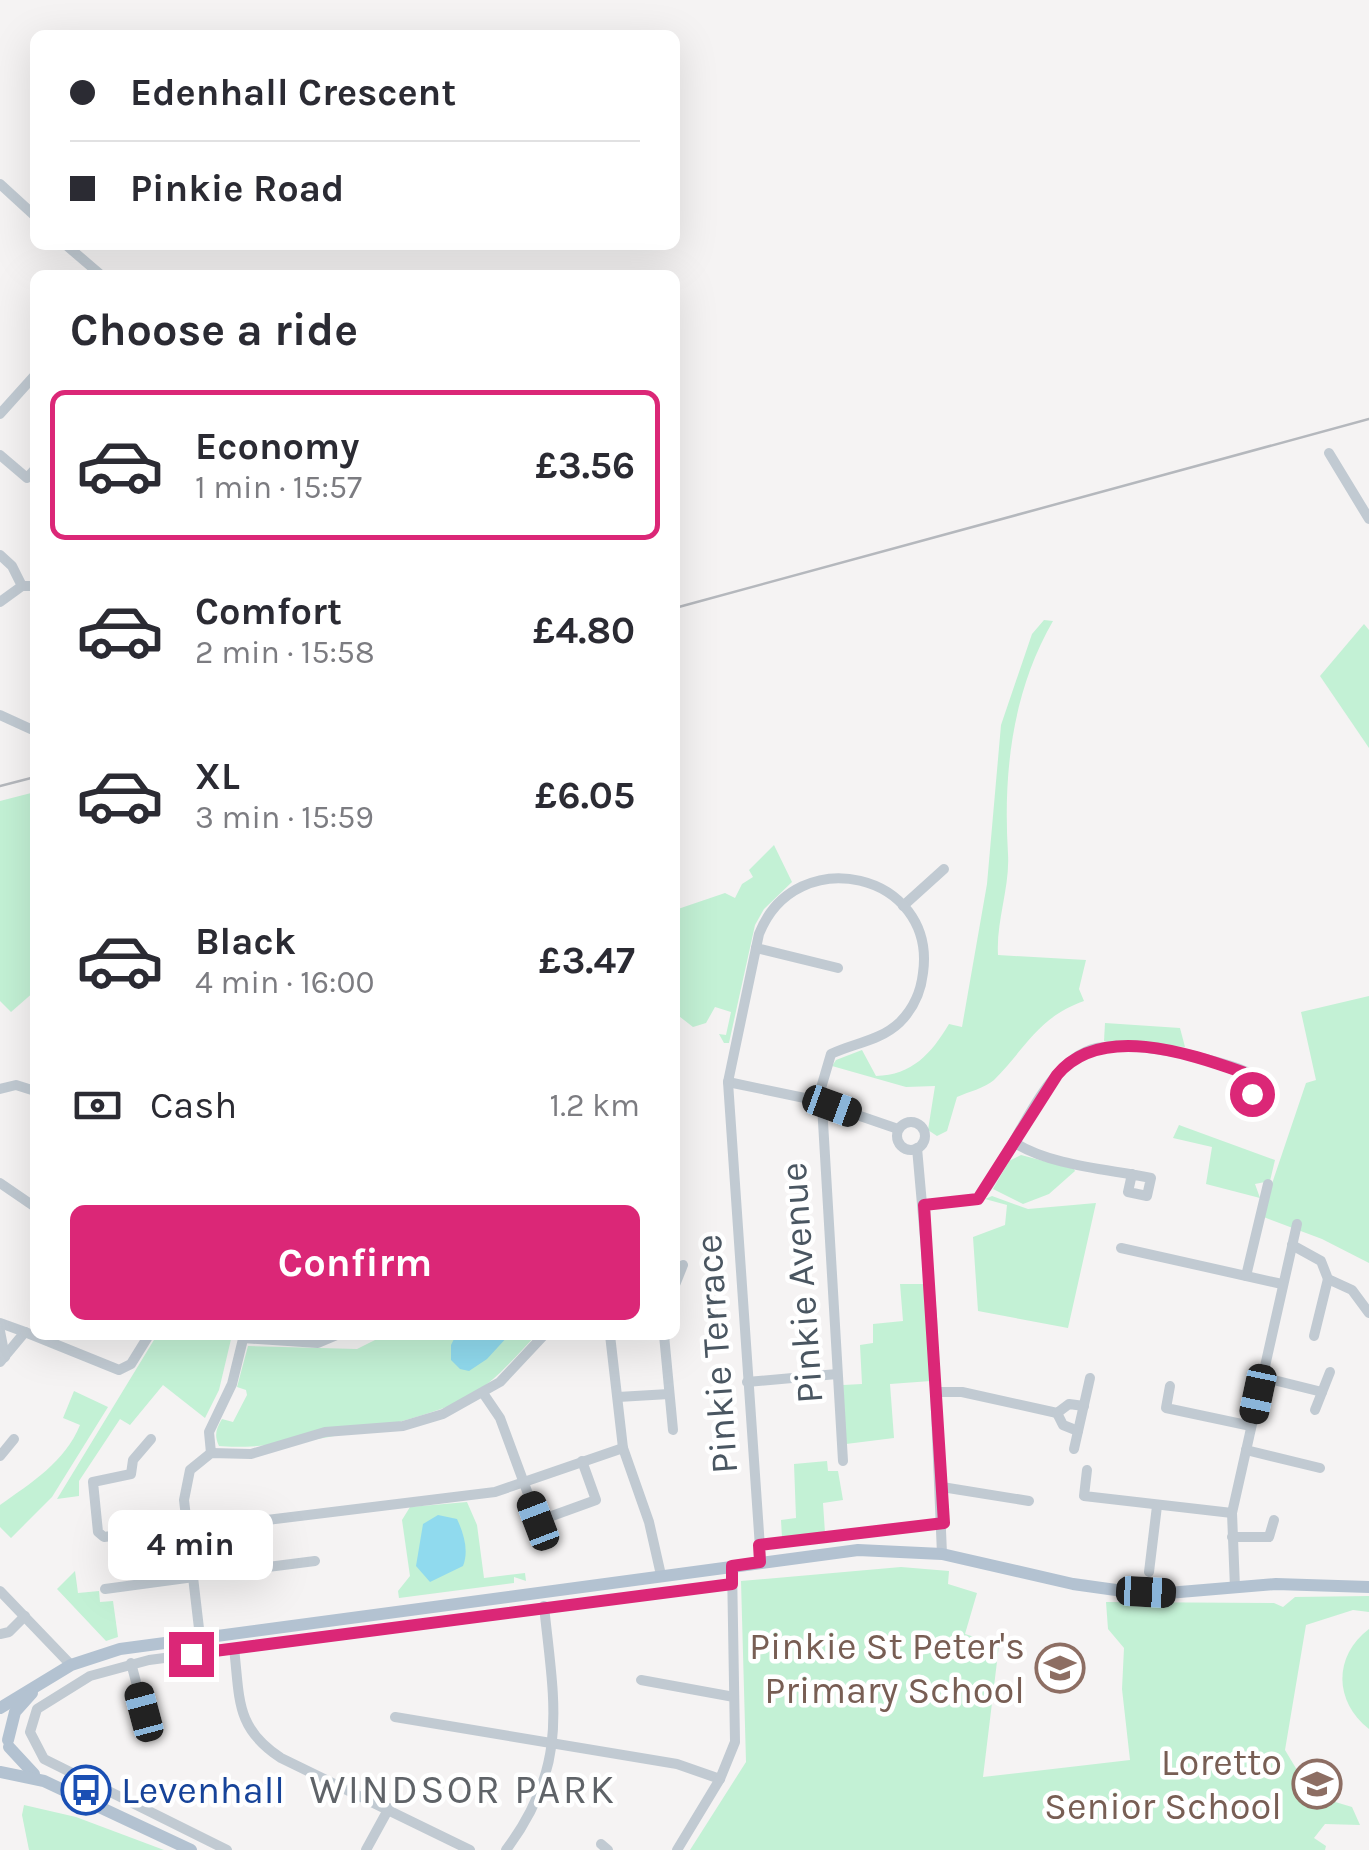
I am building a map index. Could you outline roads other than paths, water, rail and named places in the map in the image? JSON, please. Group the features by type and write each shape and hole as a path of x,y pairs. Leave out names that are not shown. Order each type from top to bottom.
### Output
{"main road":[{"path":"0,1708 71,1666 120,1649 372,1612 858,1550 942,1554 1073,1584 1123,1591 1168,1594 1276,1584 1369,1587"},
{"path":"44,1781 0,1771 7,1761 6,1739 15,1712 49,1678"},
{"path":"6,1739 28,1769 44,1781 191,1850"}],"street":[{"path":"0,184 30,211"},
{"path":"72,250 94,270"},
{"path":"0,414 30,381"},
{"path":"1329,453 1369,519"},
{"path":"0,455 30,473"},
{"path":"0,555 12,566 22,586"},
{"path":"0,602 22,586 30,586"},
{"path":"0,715 30,729"},
{"path":"903,906 944,870"},
{"name":"Pinkie Terrace","path":"760,1562 728,1082 756,948 762,926 774,907 796,888 812,881 860,880 888,892 903,906"},
{"name":"Pinkie Avenue","path":"843,1461 819,1103 830,1054 891,1029 916,1000 923,972 922,942 903,906"},
{"path":"756,948 838,968"},
{"path":"924,1205 978,1199 1057,1075 1089,1050 1109,1047 1180,1053 1242,1072"},
{"path":"728,1082 832,1106 898,1129"},
{"path":"0,1089 16,1084 30,1089"},
{"path":"898,1129 908,1122 920,1126 925,1138 917,1148 942,1487 942,1554"},
{"path":"898,1129 901,1146 917,1148"},
{"path":"1014,1143 1030,1152 1132,1174"},
{"path":"0,1183 30,1203"},
{"path":"1246,1276 1265,1188"},
{"path":"1235,1588 1232,1513 1298,1224"},
{"path":"1292,1245 1320,1262 1328,1279 1314,1336"},
{"path":"1121,1248 1282,1284"},
{"path":"680,1272 683,1265"},
{"path":"1328,1279 1352,1290 1369,1313"},
{"path":"0,1323 30,1334"},
{"path":"0,1331 2,1360"},
{"path":"2,1360 24,1332"},
{"path":"44,1340 120,1370 132,1364 147,1340"},
{"path":"211,1453 210,1432 232,1384 243,1340"},
{"path":"286,1340 318,1343 325,1340"},
{"path":"200,1637 187,1526 187,1478 196,1463 211,1453 251,1454 325,1432 404,1426 443,1414 500,1382 539,1340"},
{"path":"611,1340 623,1448 649,1522 661,1576"},
{"path":"665,1340 673,1430"},
{"path":"1315,1410 1330,1372"},
{"path":"747,1382 836,1374"},
{"path":"1260,1377 1322,1392"},
{"path":"1074,1449 1090,1378"},
{"path":"1170,1386 1166,1408 1251,1426"},
{"path":"935,1392 962,1392 1057,1413 1070,1404 1084,1406"},
{"path":"483,1394 500,1418 538,1521 596,1500 582,1461"},
{"path":"618,1397 670,1394"},
{"path":"1057,1413 1063,1425 1078,1432"},
{"path":"0,1456 14,1439"},
{"path":"150,1439 133,1460 132,1474 94,1482 98,1532 104,1536 187,1526"},
{"path":"105,1589 193,1571 237,1557 267,1520 495,1492 623,1448"},
{"path":"1246,1450 1320,1468"},
{"path":"1086,1470 1084,1496 1232,1513"},
{"path":"942,1487 1029,1501"},
{"path":"1150,1572 1157,1506"},
{"path":"1232,1537 1269,1538 1274,1520"},
{"path":"759,1545 944,1523"},
{"path":"254,1536 262,1584"},
{"path":"237,1557 258,1562 315,1561"},
{"path":"678,1850 720,1779 734,1742 732,1566"},
{"path":"227,1850 53,1766 38,1752 30,1732 34,1713 42,1704 90,1676 131,1663 732,1584"},
{"path":"0,1592 71,1666"},
{"path":"506,1850 546,1775 555,1743 544,1606"},
{"path":"372,1612 375,1630"},
{"path":"0,1634 9,1632 25,1616"},
{"path":"234,1648 243,1720 256,1742 470,1850"},
{"path":"131,1663 144,1712"},
{"path":"642,1680 734,1697"},
{"path":"395,1718 677,1764 720,1779"},
{"path":"366,1850 389,1808"}],"water":[{"path":"454,1340 504,1340 469,1371 451,1360"},
{"path":"438,1515 457,1519 466,1554 463,1566 430,1582 416,1566 423,1524"}],"railway":[{"path":"680,607 1369,419"},
{"path":"0,786 30,778"}],"place":[{"name":"Pinkie St Peter's Primary School","path":"1060,1668"},
{"name":"Loretto Senior School","path":"1317,1784"},
{"name":"Levenhall","path":"86,1790"}],"district":[{"name":"WINDSOR PARK","path":"463,1789"}]}
